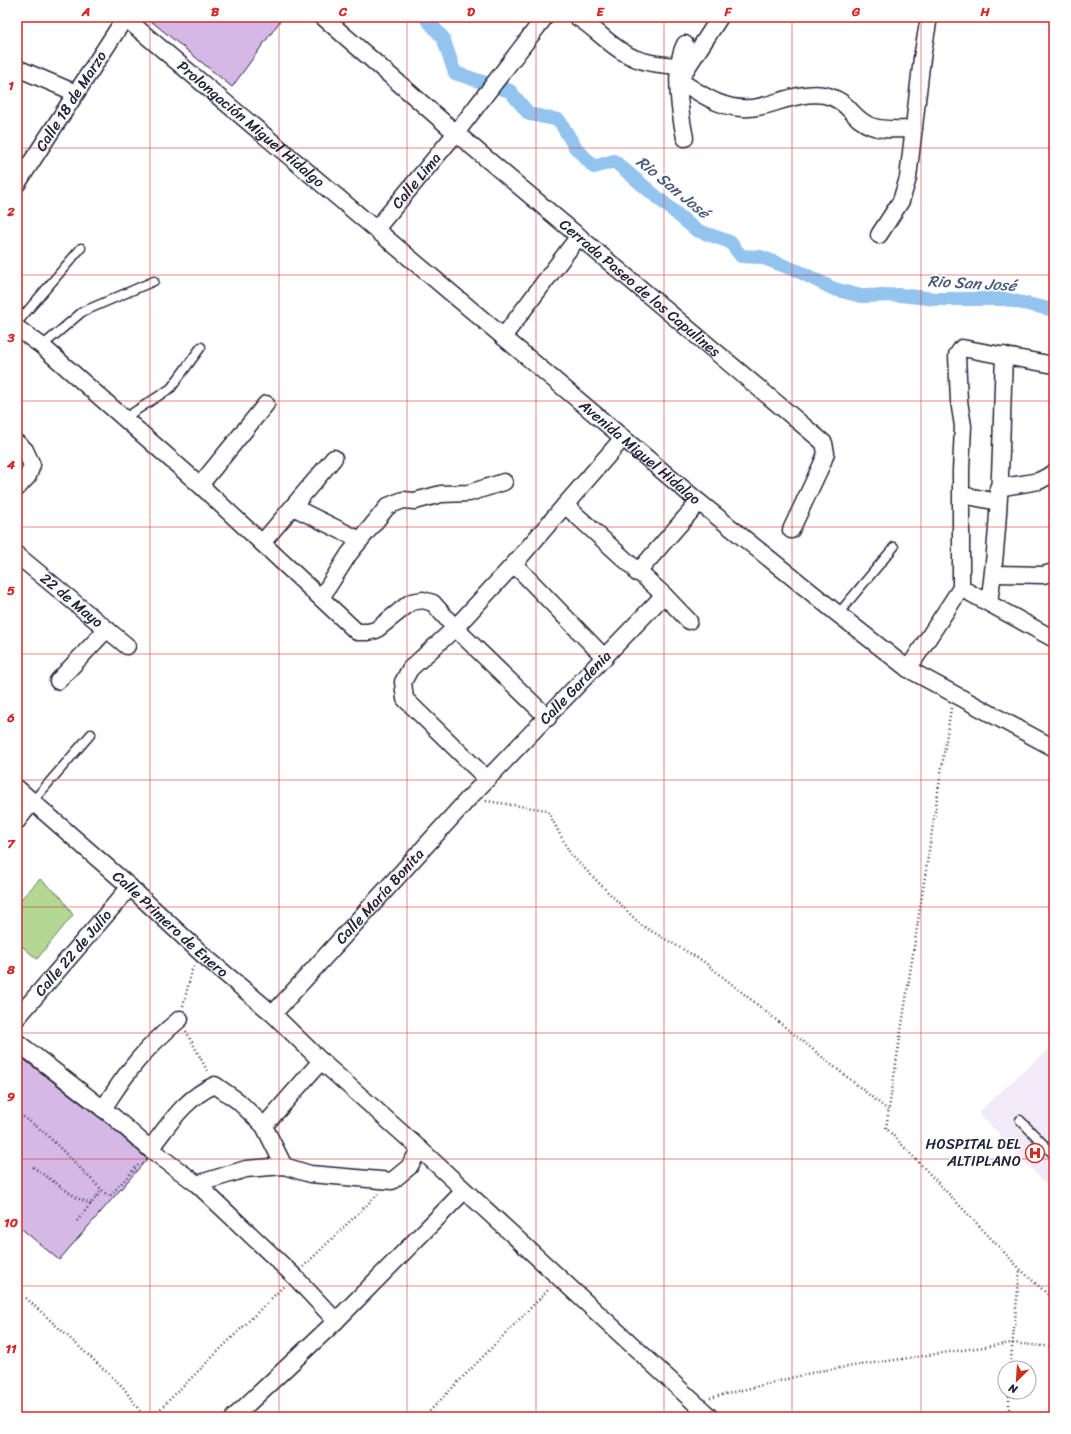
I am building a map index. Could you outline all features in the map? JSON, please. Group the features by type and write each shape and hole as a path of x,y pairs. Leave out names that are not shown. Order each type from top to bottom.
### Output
{"street":[{"name":"Cerrada Paseo de los Capulines","path":"323,17 456,132 824,443 826,453 822,464 791,530"},
{"name":"Calle Lima","path":"376,229 456,132 545,17"},
{"path":"577,17 589,24 624,53 662,65 679,73 710,100 732,106 757,107 786,98 822,94 838,98 859,118 870,126 884,129 914,129"},
{"path":"679,73 720,17"},
{"path":"879,235 901,201 908,178 930,17"},
{"name":"Calle 18 de Marzo","path":"17,184 124,18"},
{"name":"Prolongación Miguel Hidalgo","path":"124,18 376,229"},
{"path":"685,44 680,53 679,73 681,118 685,138"},
{"path":"17,68 76,94"},
{"name":"Avenida Miguel Hidalgo","path":"376,229 699,502 908,669 953,695 1054,748"},
{"path":"503,337 579,236"},
{"path":"17,328 42,346 123,419 200,485 357,632 376,630 411,602 422,600 433,602 455,628 548,718"},
{"path":"908,669 961,588 961,471 963,426 959,401 957,355 962,348 1004,354 1054,365"},
{"path":"989,603 994,574 1004,354"},
{"path":"200,485 266,404"},
{"path":"486,780 405,699 403,682 410,669 455,628 514,564 622,438"},
{"path":"17,443 25,450 32,465 28,476 17,488"},
{"path":"262,544 334,458"},
{"path":"962,495 998,495 1039,481 1054,473"},
{"path":"321,598 349,554 388,506 403,500 415,501 441,494 468,492 504,482"},
{"path":"637,573 699,502"},
{"path":"565,505 637,573 664,595 689,621"},
{"path":"293,507 360,540"},
{"name":"22 de Mayo","path":"17,555 127,646"},
{"path":"514,564 605,658"},
{"path":"994,574 1043,574 1054,572"},
{"path":"961,588 1054,639"},
{"name":"Calle Gardenia","path":"486,780 548,718 664,595"},
{"path":"58,681 107,629"},
{"name":"Calle María Bonita","path":"273,1014 486,780"},
{"name":"Calle Primero de Enero","path":"17,788 130,887 200,952 273,1014 322,1061 710,1417"},
{"path":"17,821 32,802"},
{"name":"Calle 22 de Julio","path":"17,1018 130,887"},
{"path":"103,1109 122,1079 138,1059 155,1040 180,1020"},
{"path":"17,1042 103,1109 150,1149 197,1184 294,1276 336,1321"},
{"path":"264,1126 322,1061"},
{"path":"150,1149 188,1101 201,1091 215,1085 238,1101 264,1126 284,1166"},
{"path":"197,1184 246,1169 284,1166 310,1174 392,1181 409,1167 420,1150"},
{"path":"234,1417 336,1321 464,1190"}],"lane":[{"path":"17,323 81,248"},
{"path":"42,346 82,312 154,281"},
{"path":"123,419 171,388 201,347"},
{"path":"838,614 894,547"},
{"path":"32,802 91,734"},
{"path":"1020,1120 1054,1156"}],"path":[{"path":"953,695 886,1128 1020,1269 1054,1300"},
{"path":"469,798 547,810 571,855 641,925 703,961 889,1110"},
{"path":"17,1112 44,1132 109,1197 138,1166"},
{"path":"33,1167 77,1198 91,1204"},
{"path":"152,1417 392,1181"},
{"path":"77,1221 102,1190"},
{"path":"1011,1360 1020,1269"},
{"path":"424,1417 559,1279"},
{"path":"26,1298 123,1387 144,1417"},
{"path":"693,1402 819,1371 1012,1343 1054,1347"},
{"path":"1009,1417 1010,1400"}],"shaded area":[{"name":"H0SPITAL DEL ALTIPLAN0","path":"1054,1044 1054,1193 978,1112"}],"green space":[{"path":"40,879 61,897 73,915 37,959 17,942 17,903"}],"building":[{"path":"146,17 283,17 232,87"},
{"path":"17,1054 109,1125 147,1159 59,1260 17,1225"}],"waterway":[{"name":"Rio San José","path":"425,17 443,38 455,73 510,91 529,114 559,120 575,147 594,167 614,161 696,230 730,242 741,256 761,257 800,272 834,289 861,296 900,295 936,299 1005,299 1054,310"}],"place":[{"name":"H0SPITAL DEL ALTIPLAN0","path":"1035,1153"}]}
